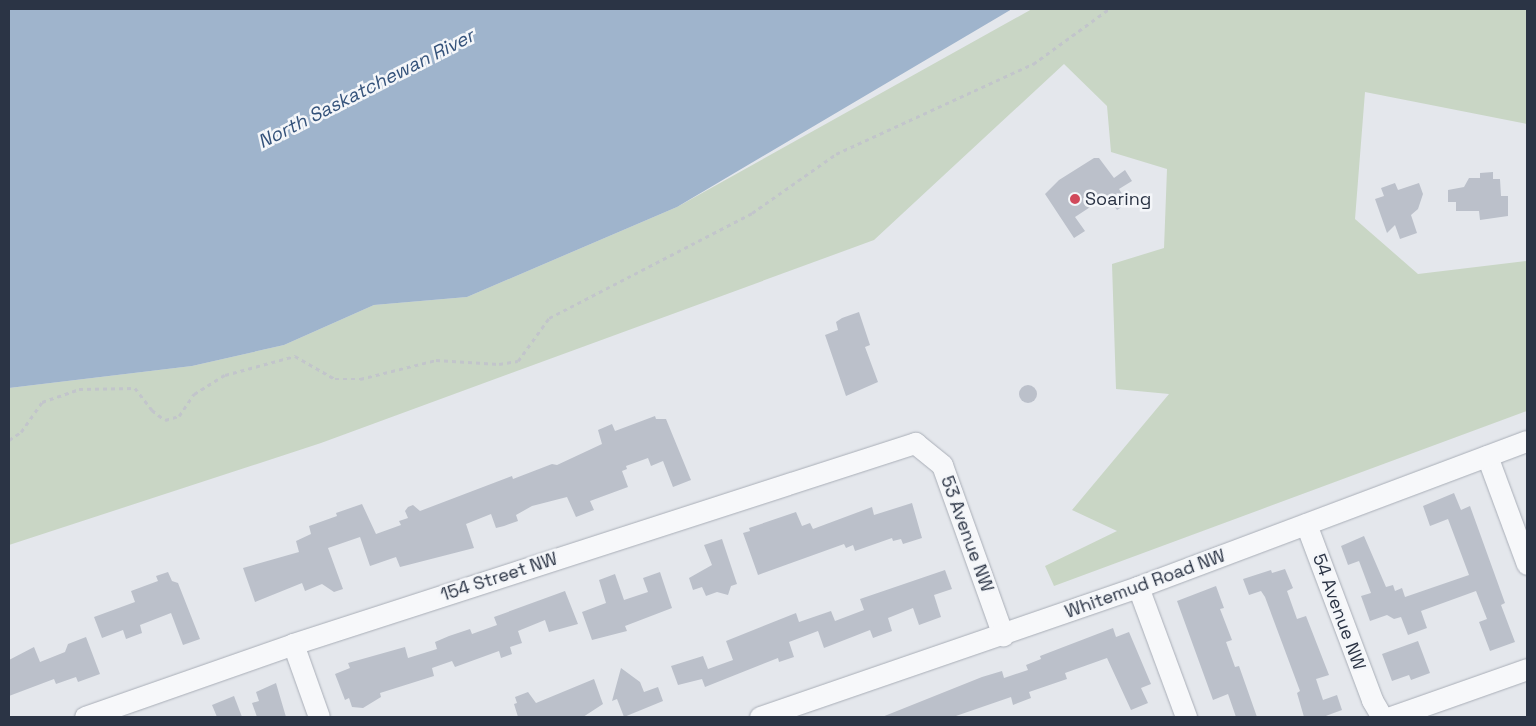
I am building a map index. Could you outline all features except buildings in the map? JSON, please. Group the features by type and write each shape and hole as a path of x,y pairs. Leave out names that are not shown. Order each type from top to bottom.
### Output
{"street":[{"name":"Whitemud Road NW","path":"760,717 1003,636 1527,441"},
{"name":"53 Avenue NW","path":"915,442 942,466 1003,636"},
{"name":"154 Street NW","path":"85,717 293,644 915,442"},
{"path":"1487,456 1527,564"},
{"name":"54 Avenue NW","path":"1306,524 1377,709"},
{"path":"1138,587 1186,717"},
{"path":"293,644 319,717"},
{"path":"1391,717 1527,669"}],"path":[{"path":"9,440 21,432 42,402 79,389 135,388 152,410 165,420 179,416 194,394 225,375 295,356 335,379 360,379 436,360 499,364 518,361 549,318 752,213 836,154 1033,64 1109,9"}],"green space":[{"path":"1032,9 1527,9 1527,124 1365,92 1355,219 1418,274 1527,261 1527,411 1054,586 1045,566 1117,531 1072,510 1169,394 1116,389 1112,264 1164,248 1167,169 1111,152 1107,106 1064,64 874,240 321,443 9,545 9,388 192,366 284,345 374,305 467,297 677,207"}],"water":[{"name":"North Saskatchewan River","path":"9,9 1012,9 677,207 467,297 374,305 284,345 192,366 9,388"}],"place":[{"name":"Soaring","path":"1075,199"}]}
